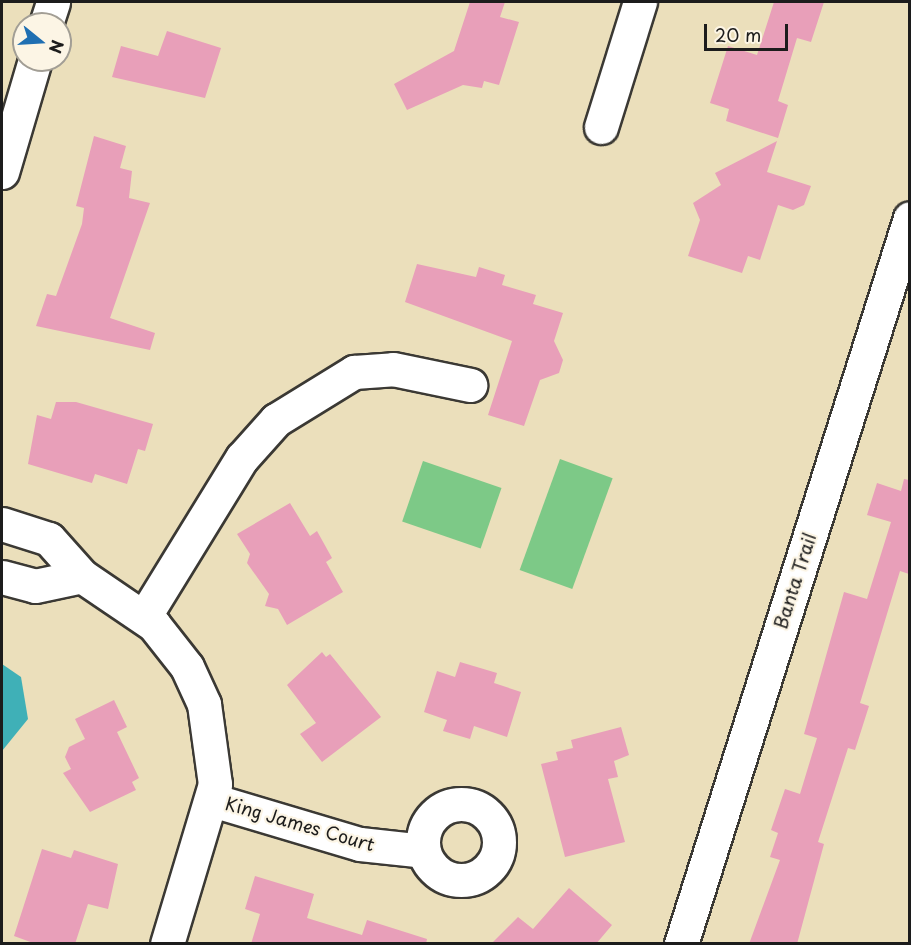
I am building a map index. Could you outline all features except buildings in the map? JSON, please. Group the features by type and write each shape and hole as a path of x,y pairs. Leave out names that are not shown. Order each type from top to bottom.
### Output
{"street":[{"path":"601,127 640,2"},
{"path":"2,172 31,72"},
{"name":"Banta Trail","path":"681,944 909,218"},
{"path":"144,617 257,437 276,420 354,372 393,369 470,385"},
{"path":"2,524 49,539 82,576 144,617 180,656 204,704 215,757 212,800 167,944"},
{"path":"2,577 34,586 82,576"},
{"name":"King James Court","path":"212,800 360,844 424,851"}],"green space":[{"path":"560,459 613,478 572,589 520,570"},
{"path":"423,461 501,488 481,549 402,522"}],"water":[{"path":"2,664 21,677 28,719 2,751"}]}
